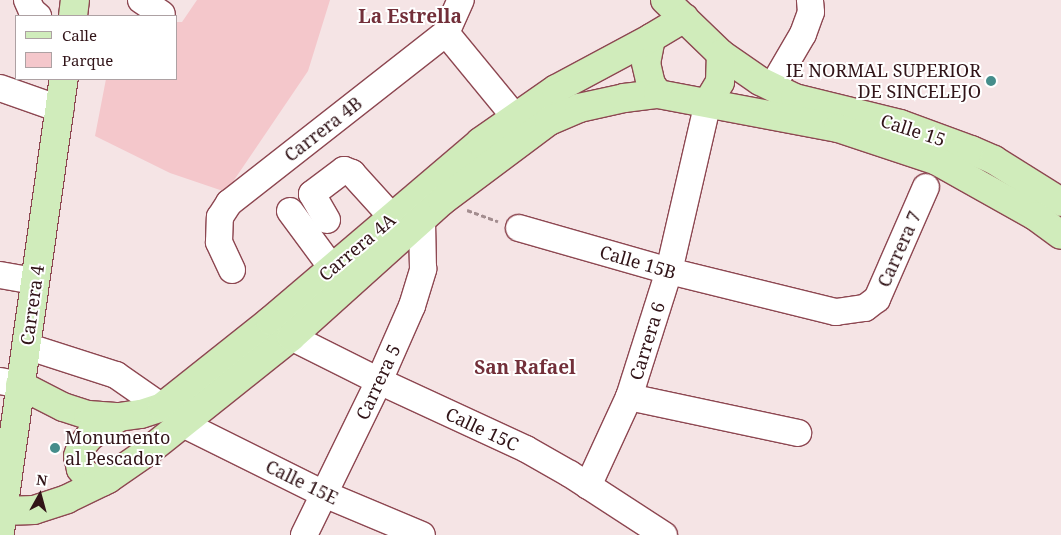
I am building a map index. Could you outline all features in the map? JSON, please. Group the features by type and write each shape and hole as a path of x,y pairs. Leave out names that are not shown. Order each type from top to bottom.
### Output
{"main road":[{"path":"73,15 75,0"},
{"name":"Calle 15","path":"675,9 721,54 772,87 795,98 900,124 971,150 994,160 1055,198"},
{"name":"Carrera 4A","path":"10,383 62,407 88,414 119,417 141,414 162,407 332,268 480,142 556,89 651,38 675,9"},
{"path":"651,38 647,52 647,74 658,94"},
{"path":"708,102 720,82 721,54"},
{"name":"Carrera 4","path":"2,521 10,383 26,346 64,80"},
{"name":"Calle 15","path":"658,94 838,128 937,161 1035,216 1061,235"},
{"name":"Carrera 4A","path":"2,521 67,499 102,482 147,452 291,337 442,201 549,121 579,108 624,98 658,94"},
{"path":"1035,216 1055,198"},
{"path":"102,482 86,475 81,469 78,456 81,447 90,436 119,417"}],"street":[{"path":"27,0 32,11 37,15"},
{"name":"Carrera 4B","path":"232,270 219,242 220,217 229,203 446,33 461,0"},
{"path":"772,87 803,34 811,12 810,0"},
{"path":"446,33 515,117"},
{"path":"0,88 60,109"},
{"name":"Carrera 6","path":"588,486 629,397 669,271 708,102"},
{"path":"327,220 312,194 344,170 352,173 392,217"},
{"name":"Carrera 7","path":"836,312 865,308 877,299 926,187"},
{"path":"290,212 332,268"},
{"name":"Carrera 5","path":"304,535 380,381 412,306 423,269 422,221"},
{"name":"Calle 15B","path":"519,228 669,271 836,312"},
{"path":"0,275 35,281"},
{"name":"Calle 15C","path":"291,337 526,449 664,535"},
{"path":"26,346 116,375 162,407"},
{"path":"629,397 798,433"},
{"name":"Calle 15E","path":"183,424 324,494 422,535"}],"path":[{"path":"442,201 519,228"}],"green space":[{"path":"197,0 330,0 308,71 226,192 170,173 95,136 106,80 178,80 178,22 182,22"}],"place":[{"name":"IE NORMAL SUPERIOR DE SINCELEJO","path":"991,81"},
{"name":"Monumento al Pescador","path":"55,448"}],"district":[{"name":"La Estrella","path":"410,17"},
{"name":"San Rafael","path":"525,368"}]}
